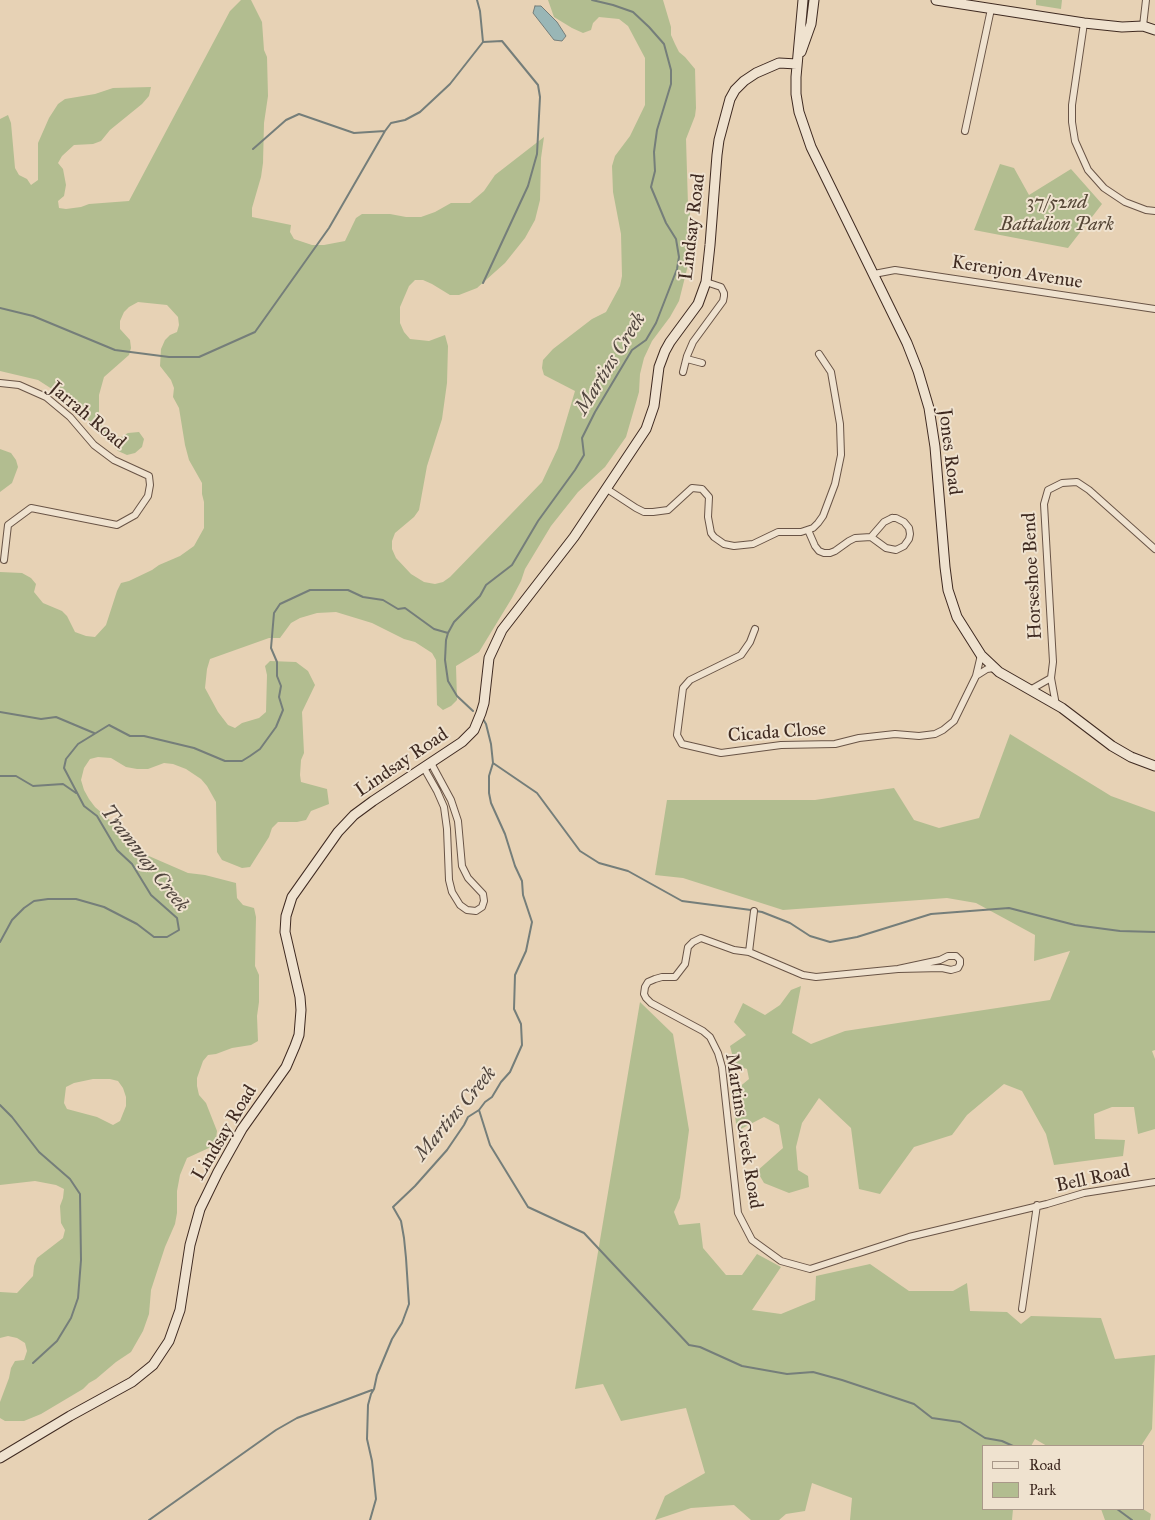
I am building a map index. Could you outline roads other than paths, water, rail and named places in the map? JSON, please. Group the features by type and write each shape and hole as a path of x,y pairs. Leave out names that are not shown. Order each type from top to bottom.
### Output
{"street":[{"name":"Jones Road","path":"803,0 797,64 796,94 799,112 805,132 907,343 918,371 929,408 935,447 948,590 957,617 981,655 994,668 1056,705 1112,746 1131,757 1155,766"},
{"name":"Jones Road","path":"797,64 811,24 814,0"},
{"path":"936,0 977,3 991,9 1122,27 1143,26 1155,30"},
{"path":"1143,26 1146,0"},
{"path":"965,132 991,9"},
{"path":"1084,22 1072,105 1075,141 1088,170 1104,188 1125,202 1146,210 1155,211"},
{"name":"Lindsay Road","path":"0,1458 132,1382 153,1364 164,1350 178,1316 185,1285 190,1245 204,1200 242,1129 286,1067 296,1046 301,1010 300,997 285,932 288,906 298,888 346,823 373,801 462,742 474,730 484,703 489,658 502,630 569,543 646,429 654,406 660,367 665,351 698,304 706,282 717,155 730,99 735,90 744,81 761,70 779,62 797,64"},
{"name":"Kerenjon Avenue","path":"874,274 895,270 1155,309"},
{"path":"683,372 693,342 723,300 723,289 706,282"},
{"path":"607,488 644,512 668,510 692,488 702,489 709,497 708,517 711,532 724,544 734,546 753,544 778,532 808,530 824,516 835,484 841,455 840,424 831,372 819,354"},
{"path":"687,359 702,363"},
{"name":"Jarrah Road","path":"0,383 19,386 46,397 70,417 94,445 114,460 149,476 150,485 148,496 135,515 117,525 31,508 8,525 4,560"},
{"name":"Horseshoe Bend","path":"1051,678 1053,662 1044,504 1048,490 1062,483 1077,482 1090,490 1155,549"},
{"path":"808,530 820,551 830,553 855,538 871,537 886,548 896,550 907,543 909,528 907,524 892,518 884,522 871,537"},
{"name":"Cicada Close","path":"755,629 750,642 741,656 690,680 683,688 677,736 682,744 722,753 781,745 835,744 859,738 895,734 919,736 935,734 944,730 954,721 976,676"},
{"path":"976,676 981,655"},
{"path":"976,676 987,669 994,668"},
{"path":"1030,690 1051,678 1056,705"},
{"path":"428,766 451,800 458,821 462,866 468,878 483,894 484,902 482,907 476,911 467,910 460,905 452,892 449,880 444,807 428,766"},
{"path":"749,952 754,911"},
{"name":"Martins Creek Road","path":"898,969 940,960 948,956 956,956 960,960 958,968 951,970 942,968 898,969 816,977 803,976 749,952 734,950 701,938 688,947 685,964 675,977 662,976 648,982 645,987 644,994 651,1003 703,1031 710,1037 718,1053 722,1067 738,1213 752,1240 780,1261 810,1269 909,1237 1036,1206"},
{"name":"Bell Road","path":"1036,1206 1084,1193 1155,1182"},
{"path":"1022,1309 1036,1206"}],"water":[{"path":"535,6 541,6 557,22 566,36 562,41 554,40 533,13"}],"waterway":[{"name":"Martins Creek","path":"477,0 483,42"},
{"name":"Martins Creek","path":"473,711 457,696 448,681 445,660 448,633 454,622 480,596 486,585 512,565 538,521 575,470 584,455 582,438 595,412 632,350 646,340 656,323 677,269 679,257 676,239 666,223 651,187 655,171 654,152 657,130 671,84 671,70 664,44 633,12 592,0"},
{"path":"0,308 33,316 115,350 169,357 199,357 255,332 329,228 391,123 405,120 420,112 450,84 483,42 502,41 538,85 540,97 537,154 528,186 483,283"},
{"path":"253,149 286,120 299,114 354,133 385,131"},
{"name":"Tramway Creek","path":"0,942 12,920 24,908 34,901 48,899 76,899 104,907 137,924 154,937 167,937 179,930 177,918 151,895 132,864 117,850 97,816 84,806 64,768 66,759 78,744 109,725 130,736 144,736 194,748 225,761 242,761 260,749 276,727 283,710 279,697 281,686 277,676 277,662 271,648 274,613 280,604 310,590 348,590 363,597 383,600 398,609 405,608 434,629 448,633"},
{"path":"0,712 41,719 56,717 94,733"},
{"name":"Martins Creek","path":"370,1520 376,1499 372,1461 367,1439 368,1405 377,1375 409,1304 404,1238 401,1221 393,1207 415,1186 447,1150 468,1117 479,1110 492,1097 510,1072 522,1045 521,1024 514,1009 515,975 526,951 532,922 523,895 522,881 505,834 491,803 489,776 493,763 491,744 483,719"},
{"path":"493,763 537,793 580,851 599,863 628,871 682,901 751,910"},
{"path":"0,776 16,776 33,786 63,784 76,793"},
{"path":"756,911 790,923 810,936 830,942 857,937 931,914 1009,908 1075,925 1120,931 1155,932"},
{"path":"0,1105 12,1117 39,1152 70,1179 80,1194 81,1260 78,1298 71,1318 57,1341 33,1363"},
{"path":"479,1110 490,1145 528,1207 584,1233 689,1345 700,1347 742,1366 787,1374 813,1372 842,1380 914,1404 932,1418 960,1422 985,1438 1002,1441 1011,1445"},
{"path":"149,1520 276,1430 297,1418 372,1390"},
{"path":"1118,1510 1132,1520"}],"park label":[{"name":"37/52nd Battalion Park","path":"1057,214"}]}
